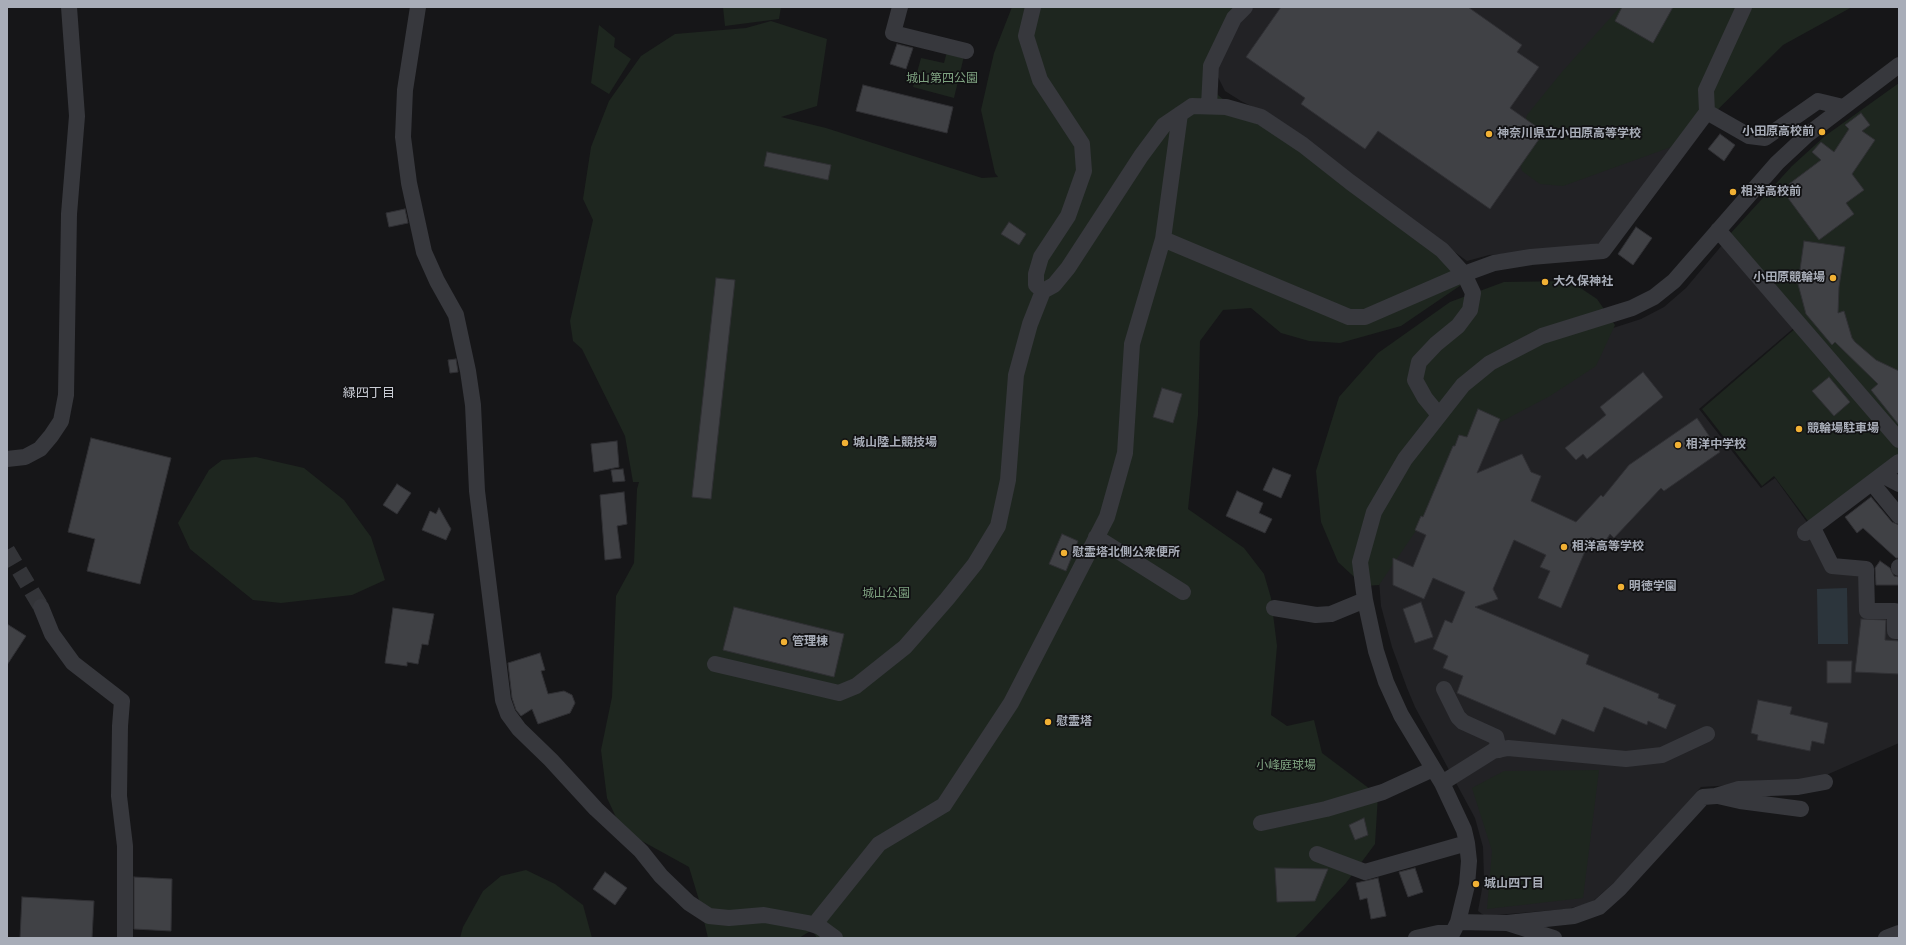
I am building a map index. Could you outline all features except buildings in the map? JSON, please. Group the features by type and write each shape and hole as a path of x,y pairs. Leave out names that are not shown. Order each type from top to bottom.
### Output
{"street":[{"path":"7,459 25,457 40,448 51,436 60,422 66,395 69,214 77,116 69,7"},
{"path":"418,7 405,90 403,137 408,176 424,252 437,281 456,315 468,371 472,405 477,491 503,700 508,714 519,729 551,760 596,809 641,851 661,876 689,903 708,916 729,918 764,915 814,925 828,932 835,938"},
{"path":"900,7 893,33 966,51"},
{"path":"1033,7 1026,36 1040,80 1082,144 1084,171 1068,216 1041,257 1036,274 1036,285 1043,291"},
{"path":"1209,106 1211,66 1234,18 1245,7"},
{"path":"1163,239 1349,317 1365,317 1464,274 1494,263 1531,257 1603,251 1707,112 1706,90 1744,7"},
{"path":"1453,931 1467,885 1469,861 1467,843 1464,830 1442,783 1401,715 1386,682 1376,651 1365,600 1360,562 1374,512 1405,459 1463,385 1490,363 1513,349 1542,336 1632,308 1654,297 1674,281 1777,163 1807,135 1899,65"},
{"path":"1707,112 1749,136 1765,138 1818,101 1843,107"},
{"path":"715,664 839,693 856,686 905,647 947,599 976,564 998,526 1008,480 1016,375 1030,324 1043,291 1054,285 1068,268 1141,156 1164,125 1192,106 1226,107 1261,117 1303,145 1442,250 1464,274 1473,293 1470,310 1458,326 1436,344 1419,362 1415,380 1424,398 1439,415"},
{"path":"814,925 879,844 944,805 1011,703 1107,517 1125,453 1132,344 1163,239 1180,114"},
{"path":"1718,230 1899,440"},
{"path":"1899,462 1809,530 1832,566 1866,569 1867,611 1895,611 1895,632 1899,631"},
{"path":"1877,479 1899,484"},
{"path":"1877,479 1899,516"},
{"path":"1096,537 1183,592"},
{"path":"1274,608 1316,615 1330,614 1365,600"},
{"path":"42,607 52,634 73,663 122,701 120,726 119,796 125,846 125,938"},
{"path":"1444,690 1458,717 1463,722 1496,737 1499,750"},
{"path":"1442,783 1493,751 1508,748 1626,760 1662,755 1707,734"},
{"path":"1261,823 1326,809 1383,792 1434,769"},
{"path":"1416,938 1438,933 1507,923 1574,916 1599,907 1619,889 1703,797 1716,796 1739,789 1798,787 1825,782"},
{"path":"1716,796 1740,801 1800,809"},
{"path":"1317,854 1365,872 1467,843"},
{"path":"1507,923 1554,938"},
{"path":"1886,938 1899,933"}],"shaded area":[{"name":"神奈川県立小田原高等学校","path":"1250,7 1736,7 1696,117 1601,243 1489,255 1467,261 1265,113 1225,91 1218,77 1219,60 1232,32"},
{"name":"明徳学園","path":"1723,244 1795,327 1699,409 1761,488 1775,478 1809,525 1830,569 1863,571 1864,613 1892,614 1899,633 1899,743 1824,776 1801,781 1701,787 1625,873 1591,903 1567,909 1485,916 1478,911 1484,878 1483,847 1475,818 1415,707 1407,688 1392,647 1381,606 1379,580 1545,350 1641,319 1664,307 1686,288"},
{"path":"1847,588 1848,644 1818,644 1817,589"}],"green space":[{"path":"723,7 781,7 779,19 725,26"},
{"name":"城山公園","path":"1012,7 1237,7 1208,62 1218,95 1247,119 1282,136 1446,261 1464,283 1401,326 1340,343 1309,341 1281,333 1251,308 1223,310 1200,341 1198,415 1188,509 1244,548 1264,574 1271,598 1277,646 1271,715 1287,726 1314,720 1322,753 1378,795 1375,844 1346,883 1294,938 817,938 812,930 799,938 708,938 689,867 622,830 607,798 601,750 612,697 616,596 634,563 637,489 639,482 633,482 625,436 582,349 573,341 570,321 593,220 583,199 591,147 609,101 641,56 675,34 746,28 771,21 827,39 817,106 781,117 826,128 982,178 998,177 995,173 981,110 994,53"},
{"path":"1620,7 1852,7 1783,45 1685,142 1563,186 1540,184 1522,171 1517,149 1527,115 1561,73"},
{"path":"599,25 615,38 614,47 631,59 609,94 591,83"},
{"name":"城山第四公園","path":"947,52 964,56 954,98 913,87 921,58 944,63"},
{"name":"小田原競輪場","path":"1899,83 1899,455 1811,525 1774,476 1762,486 1702,409 1804,321 1730,234 1792,166 1825,136"},
{"path":"1570,281 1597,299 1615,325 1596,366 1550,396 1495,425 1456,472 1379,585 1364,586 1338,562 1321,522 1316,471 1339,397 1378,353 1450,302 1504,282"},
{"path":"256,457 304,468 344,500 371,537 385,580 352,595 281,603 253,600 190,549 178,523 209,470 222,460"},
{"path":"1599,770 1583,898 1487,909 1492,851 1472,788 1504,771"},
{"path":"526,870 555,884 583,905 592,938 460,938 463,927 483,891 501,876"}],"tunnel":[{"path":"7,550 41,607"}],"place":[{"name":"小田原高校前","path":"1822,132"},
{"name":"神奈川県立小田原高等学校","path":"1489,134"},
{"name":"相洋高校前","path":"1733,192"},
{"name":"小田原競輪場","path":"1833,278"},
{"name":"大久保神社","path":"1545,282"},
{"name":"競輪場駐車場","path":"1799,429"},
{"name":"城山陸上競技場","path":"845,443"},
{"name":"相洋中学校","path":"1678,445"},
{"name":"相洋高等学校","path":"1564,547"},
{"name":"慰霊塔北側公衆便所","path":"1064,553"},
{"name":"明徳学園","path":"1621,587"},
{"name":"管理棟","path":"784,642"},
{"name":"慰霊塔","path":"1048,722"},
{"name":"城山四丁目","path":"1476,884"}],"district":[{"name":"緑四丁目","path":"369,394"}],"park label":[{"name":"小峰庭球場","path":"1286,766"}]}
